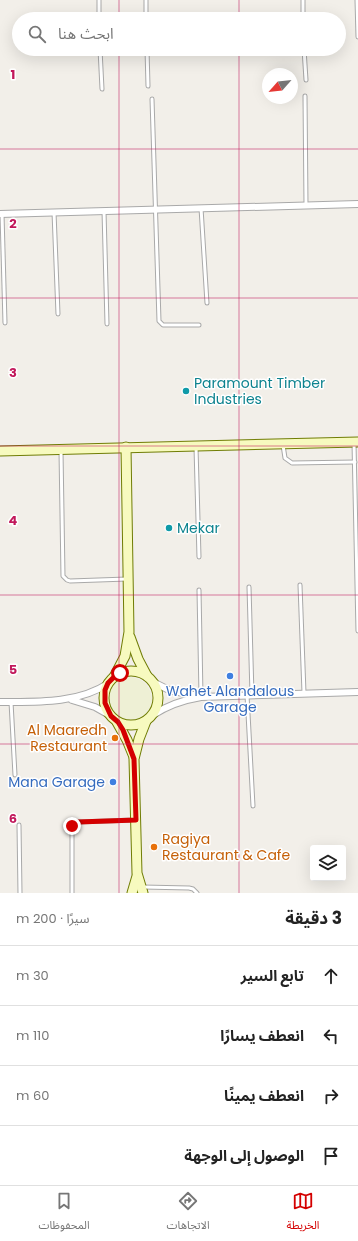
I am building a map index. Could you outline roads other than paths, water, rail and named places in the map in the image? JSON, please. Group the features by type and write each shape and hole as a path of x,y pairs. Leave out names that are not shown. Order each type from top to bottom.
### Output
{"street":[{"path":"1,213 358,204"},
{"path":"0,451 356,442"},
{"path":"126,447 129,632 125,656 111,680 104,696 107,710 127,740 134,759"},
{"path":"129,632 134,650 158,695 158,702 139,739 134,759 137,872 141,890"},
{"path":"0,702 69,699 86,696 127,671 134,671 174,691 201,697"},
{"path":"69,699 95,706 114,719 124,724 132,725 139,724 169,705 201,697 358,692"},
{"path":"132,893 137,872"}],"lane":[{"path":"99,0 100,12"},
{"path":"146,0 146,12"},
{"path":"303,0 303,12"},
{"path":"357,0 358,36"},
{"path":"100,56 102,89"},
{"path":"147,56 148,86"},
{"path":"304,56 306,80"},
{"path":"305,96 306,205"},
{"path":"152,99 159,321 163,325 199,324"},
{"path":"201,208 207,303"},
{"path":"104,211 107,324"},
{"path":"54,212 58,314"},
{"path":"1,213 4,322"},
{"path":"356,442 355,462 358,631"},
{"path":"283,443 285,458 292,463 355,462"},
{"path":"196,446 199,557"},
{"path":"61,449 65,578 70,581 128,579"},
{"path":"300,584 304,693"},
{"path":"249,587 253,806"},
{"path":"199,590 201,697"},
{"path":"11,702 14,775"},
{"path":"72,893 73,823 136,820"},
{"path":"19,825 20,893"},
{"path":"141,890 190,888 197,893"}],"place":[{"name":"Paramount Timber Industries","path":"186,391"},
{"name":"Mekar","path":"169,528"},
{"name":"Wahet Alandalous Garage","path":"230,676"},
{"name":"Al Maaredh Restaurant","path":"115,738"},
{"name":"Mana Garage","path":"113,782"},
{"name":"Ragiya Restaurant & Cafe","path":"154,847"}]}
